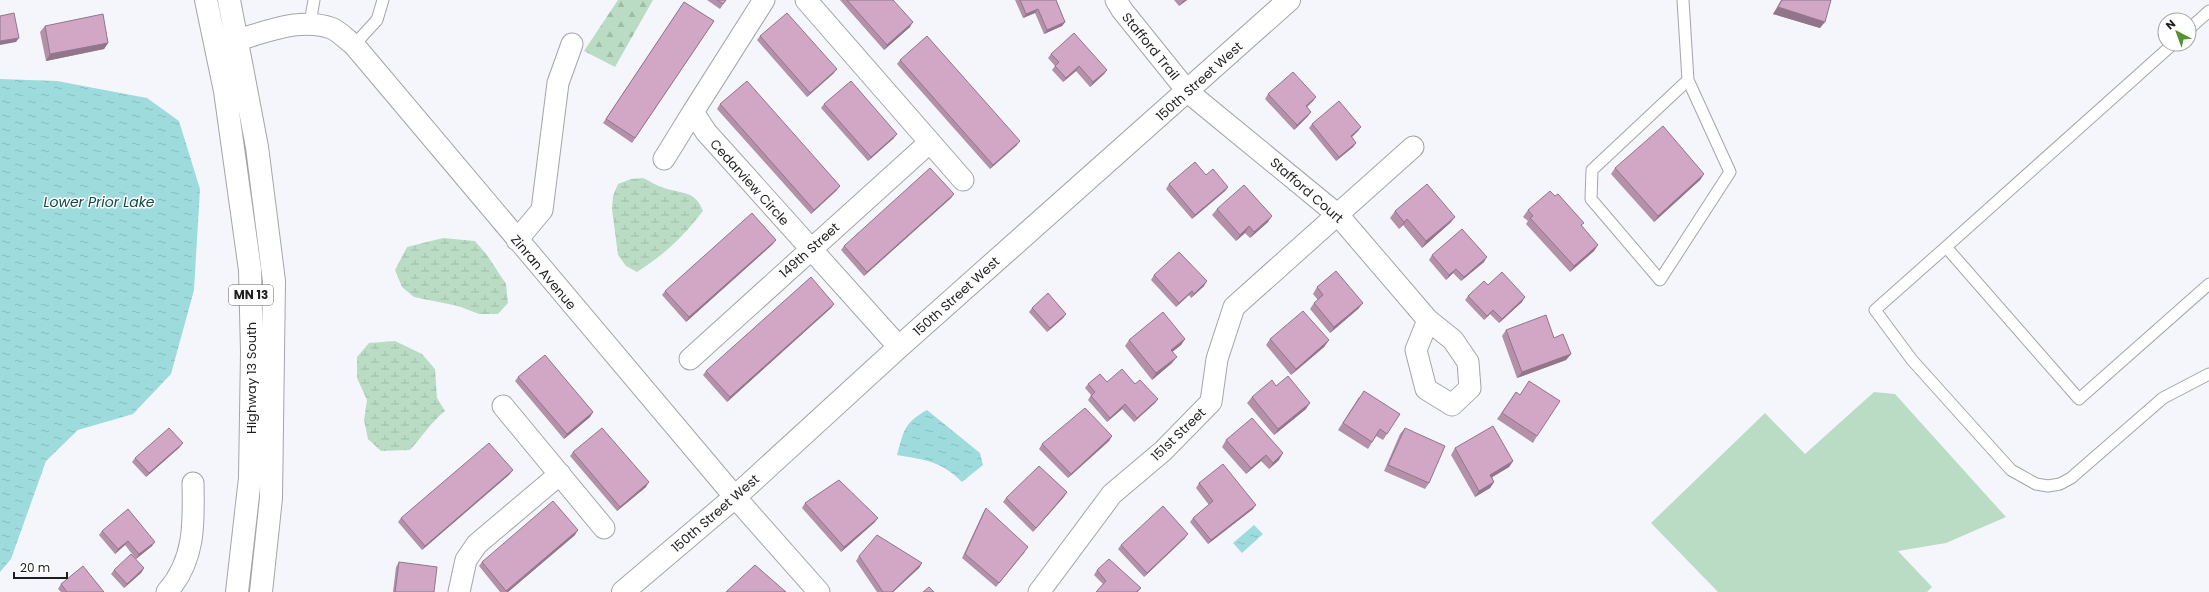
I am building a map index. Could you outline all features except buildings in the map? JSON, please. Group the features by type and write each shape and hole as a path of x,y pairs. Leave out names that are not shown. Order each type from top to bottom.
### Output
{"main road":[{"name":"Highway 13 South","path":"206,0 225,91 250,270 252,352 250,478 237,592"},
{"name":"Highway 13 South","path":"229,0 257,147 274,281 271,498 261,592"},
{"name":"150th Street West","path":"623,592 735,497 900,347 1188,92 1288,0"}],"street":[{"path":"664,159 764,0"},
{"path":"806,0 963,180"},
{"name":"Stafford Trail","path":"1116,0 1122,10 1188,92"},
{"name":"Zinran Avenue","path":"237,40 291,25 310,23 333,29 354,45 735,497 819,592"},
{"path":"517,240 542,210 558,83 572,44"},
{"name":"Stafford Court","path":"1188,92 1338,215 1428,320"},
{"name":"Cedarview Circle","path":"693,112 706,132 900,347"},
{"name":"149th Street","path":"690,359 930,142"},
{"name":"151st Street","path":"1039,592 1112,494 1163,451 1211,402 1217,359 1234,307 1413,147"},
{"path":"503,406 604,528"},
{"path":"459,592 466,560 477,544 560,474"},
{"path":"167,592 185,566 193,536 193,483"}],"lane":[{"path":"310,23 314,0"},
{"path":"354,45 377,20 383,0"},
{"path":"1683,0 1688,80 1730,172 1660,280 1591,199 1592,170 1688,80"},
{"path":"2197,22 2209,11"},
{"path":"2163,52 1875,310 1912,360 2011,470 2036,484 2048,486 2060,484 2071,478 2163,398 2209,374"},
{"path":"1946,247 2079,399 2209,284"}],"green space":[{"path":"618,0 653,0 615,67 584,51"},
{"path":"643,178 661,187 692,196 700,204 703,211 673,245 637,272 626,266 618,255 612,209 613,196 618,184 631,179"},
{"path":"443,238 475,241 487,255 506,284 508,303 498,314 479,314 458,306 414,297 402,287 395,270 407,247"},
{"path":"395,341 422,354 435,369 437,398 445,411 410,450 381,451 368,439 364,420 367,400 357,378 357,357 369,343"},
{"path":"1874,392 1895,394 2006,517 1946,543 1898,551 1932,587 1927,592 1718,592 1651,523 1765,413 1805,454"}],"water":[{"name":"Lower Prior Lake","path":"0,79 57,81 147,98 179,121 200,189 194,290 171,374 133,414 78,430 46,461 11,559 0,572"},
{"path":"927,410 980,453 983,465 962,482 947,470 932,462 897,455 901,439 909,423"},
{"path":"1254,525 1263,534 1242,553 1233,543"}]}
